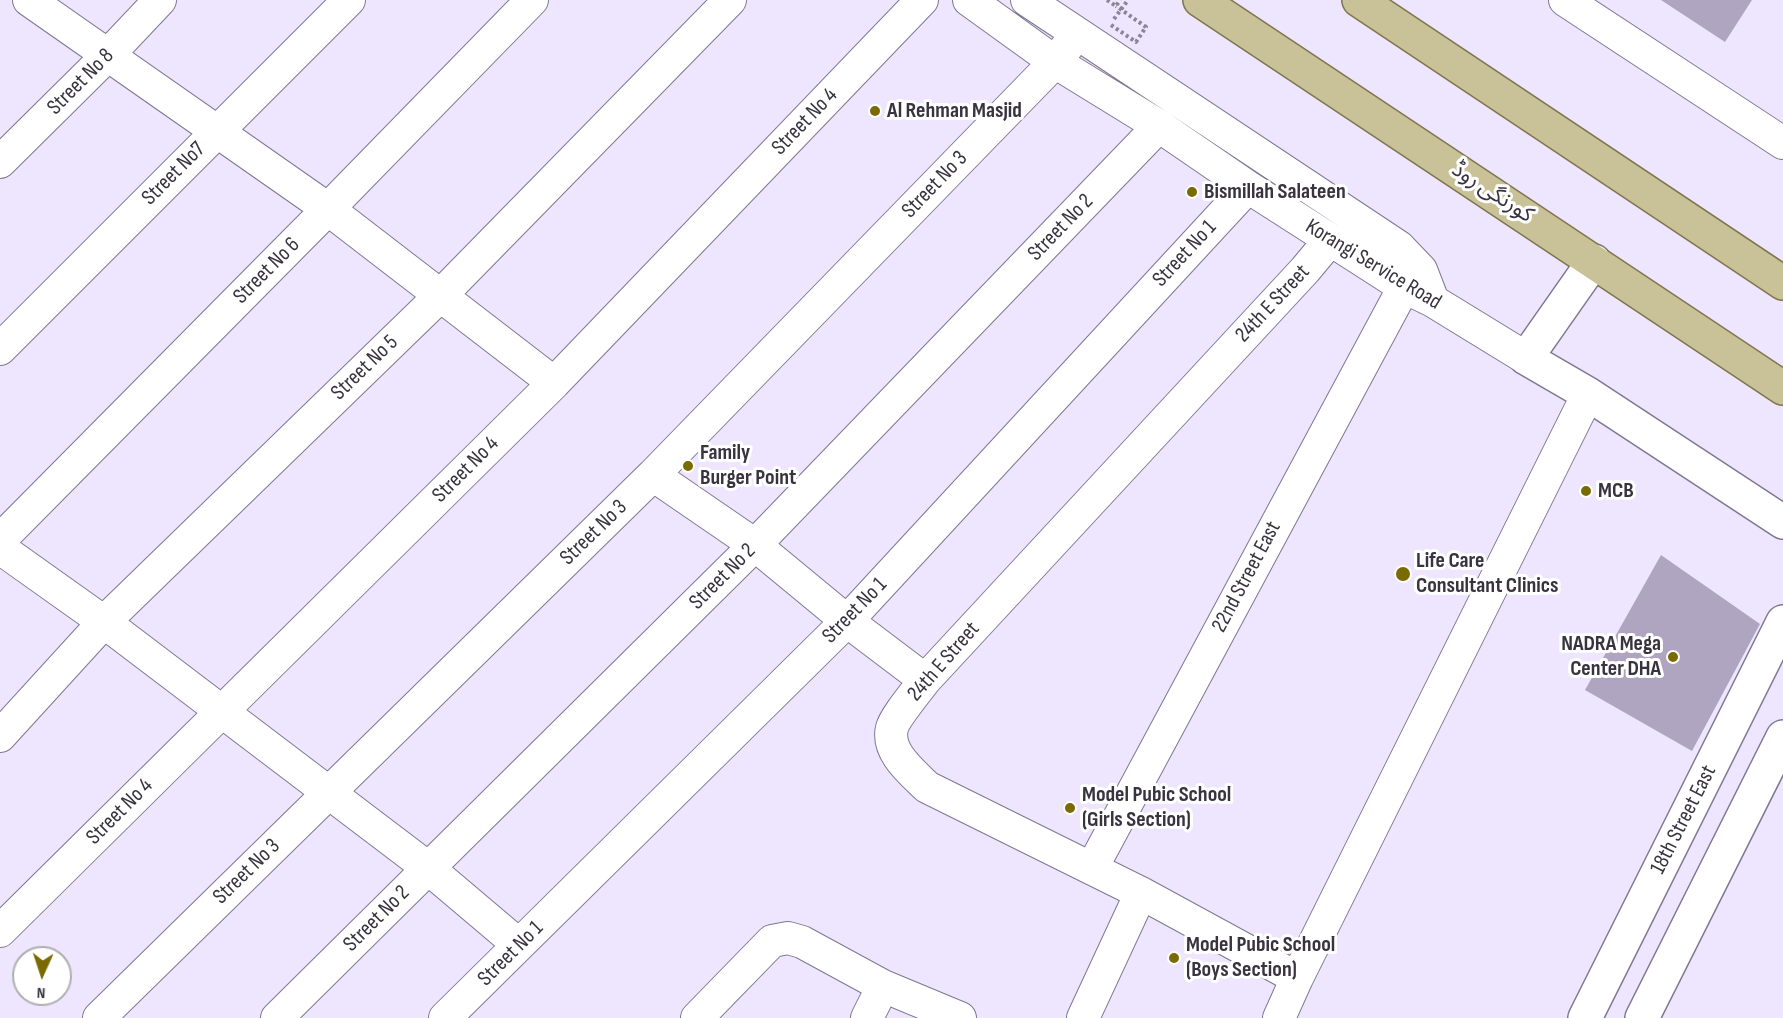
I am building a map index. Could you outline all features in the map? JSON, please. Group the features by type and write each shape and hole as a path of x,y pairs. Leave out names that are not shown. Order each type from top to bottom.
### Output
{"main road":[{"name":"کورنگی روڈ","path":"1200,0 1783,388"},
{"path":"1359,0 1783,283"}],"street":[{"path":"29,0 328,209 554,383"},
{"name":"Street No 8","path":"0,162 160,0"},
{"name":"Street No7","path":"0,349 349,0"},
{"name":"Street No 6","path":"0,540 532,0"},
{"name":"Street No 5","path":"0,736 104,622 441,295 730,0"},
{"name":"Street No 4","path":"0,931 554,383 922,0"},
{"name":"Korangi Service Road","path":"969,0 1055,62 1159,126 1330,240 1404,287 1433,301 1588,394 1783,522"},
{"path":"1027,0 1399,247 1420,270 1433,301"},
{"path":"1565,0 1605,11 1783,143"},
{"name":"Street No 3","path":"99,1018 653,475 1055,62 1077,34"},
{"name":"Street No 2","path":"277,1018 755,545 1159,126"},
{"name":"Street No 1","path":"446,1018 847,621 1248,187"},
{"name":"24th E Street","path":"1297,978 1141,893 927,786 907,768 893,746 892,726 925,680 1297,279 1330,240"},
{"path":"1526,358 1594,261"},
{"name":"22nd Street East","path":"1092,868 1404,287"},
{"path":"1279,1018 1588,394"},
{"path":"653,475 755,545 847,621 925,680"},
{"path":"0,548 104,622 329,792 428,868 519,945"},
{"name":"18th Street East","path":"1586,1018 1783,622"},
{"path":"1642,1018 1783,736"},
{"path":"1083,1018 1141,893"},
{"path":"698,1018 772,941 788,938 802,942 882,986 960,1018"},
{"path":"867,1018 882,986"}],"path":[{"path":"1107,0 1146,27 1136,42 1111,25"},
{"path":"1116,6 1120,0"}],"building":[{"path":"1661,0 1752,0 1725,42"},
{"name":"NADRA Mega Center DHA","path":"1661,555 1760,624 1692,751 1585,690"}],"place":[{"name":"Al Rehman Masjid","path":"875,111"},
{"name":"Bismillah Salateen","path":"1192,192"},
{"name":"Family Burger Point","path":"688,466"},
{"name":"MCB","path":"1586,491"},
{"name":"Life Care Consultant Clinics","path":"1403,574"},
{"name":"NADRA Mega Center DHA","path":"1673,657"},
{"name":"Model Pubic School (Girls Section)","path":"1070,808"},
{"name":"Model Pubic School (Boys Section)","path":"1174,958"}]}
